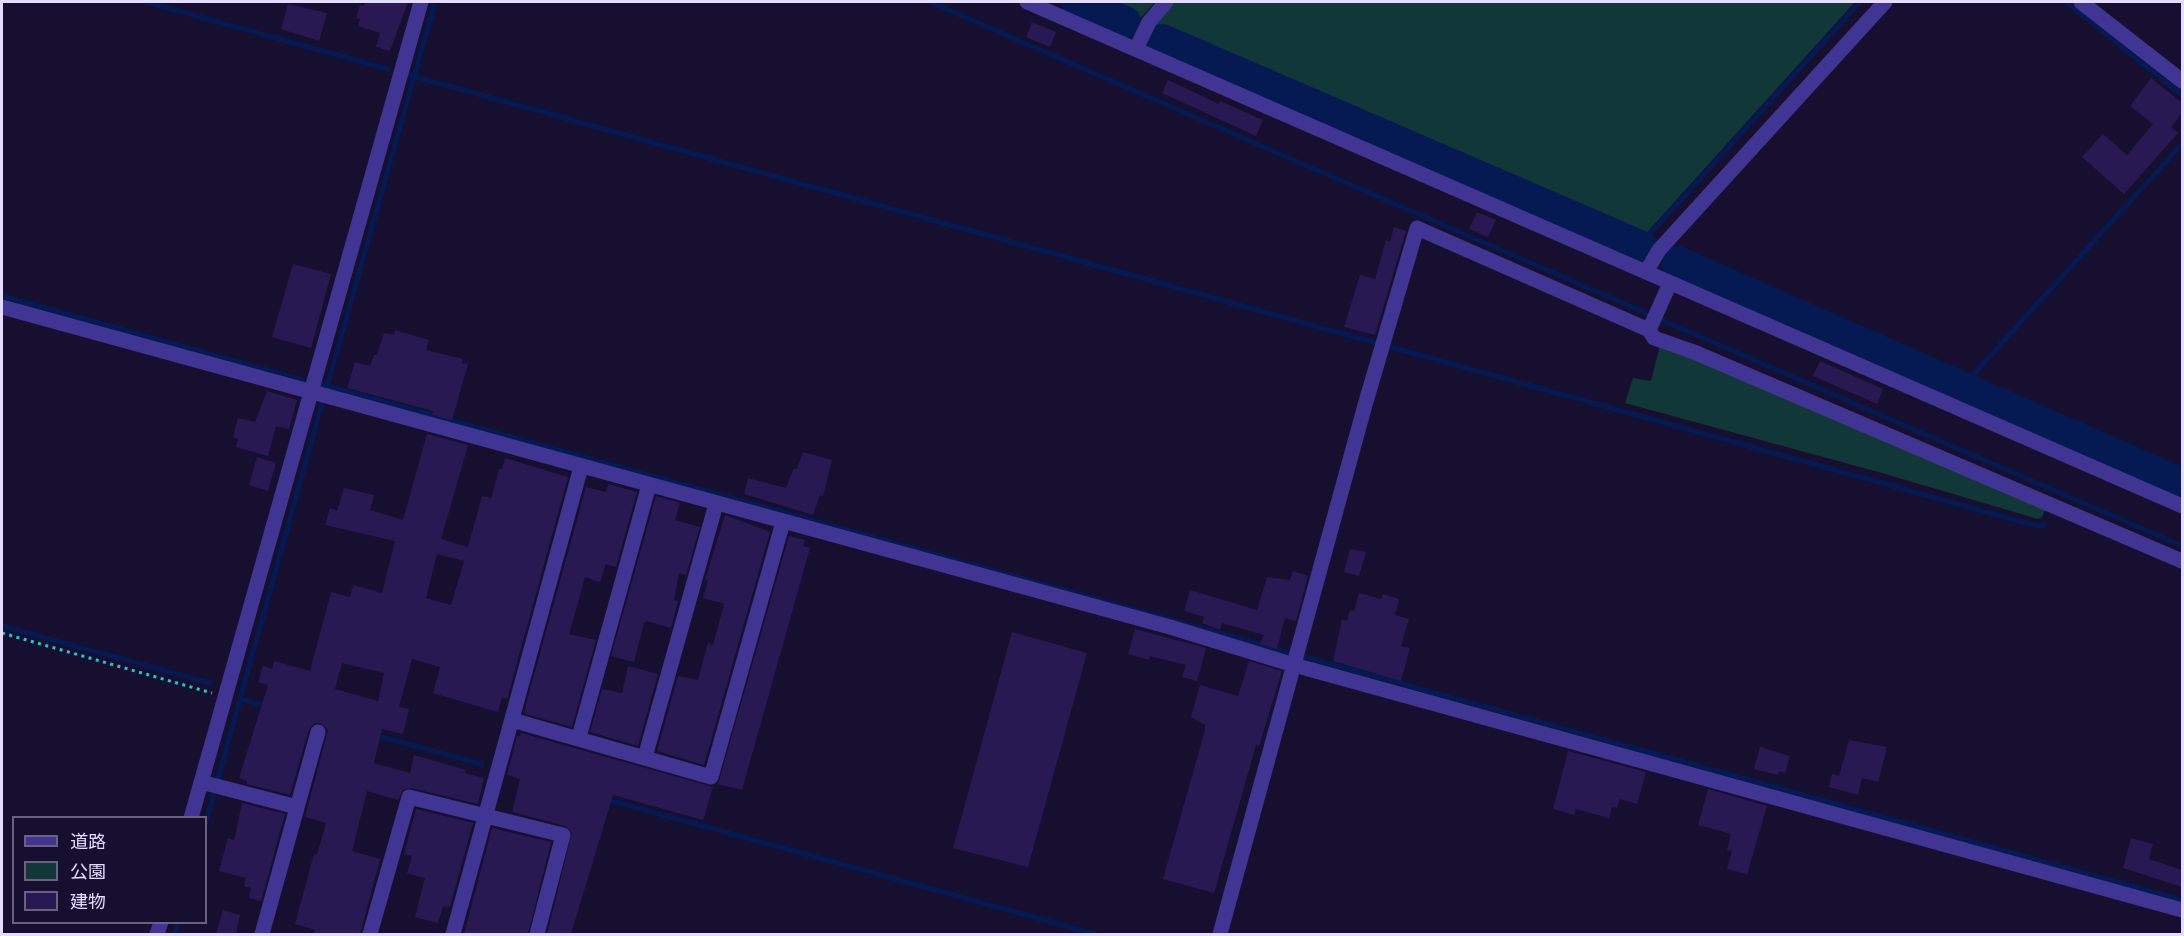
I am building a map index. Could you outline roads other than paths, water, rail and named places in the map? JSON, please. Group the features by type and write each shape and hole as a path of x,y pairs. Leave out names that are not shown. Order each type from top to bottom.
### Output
{"street":[{"path":"192,816 211,784 225,696 320,394 421,2"},
{"path":"1027,2 2182,506"},
{"path":"1136,49 1149,22 1166,2"},
{"path":"1646,272 1659,250 1885,2"},
{"path":"2081,2 2182,81"},
{"path":"1220,934 1417,228 1653,321"},
{"path":"1670,283 1653,321 1654,338 1737,370 2182,561"},
{"path":"2,307 1170,627 1296,657 2182,910"},
{"path":"453,934 581,467"},
{"path":"579,737 649,485"},
{"path":"645,757 716,504"},
{"path":"512,720 579,737 711,777 783,522"},
{"path":"262,934 318,732"},
{"path":"211,784 297,807"},
{"path":"370,934 409,797 562,835 537,934"}],"waterway":[{"path":"146,2 388,69"},
{"path":"327,387 435,2"},
{"path":"930,2 2182,546"},
{"path":"1077,2 1125,22"},
{"path":"1639,246 1860,2"},
{"path":"2066,2 2182,95"},
{"path":"1162,40 1642,247"},
{"path":"409,75 2037,526 2045,525"},
{"path":"1962,387 2182,144"},
{"path":"1677,262 2182,484"},
{"path":"2,296 303,380"},
{"path":"320,384 2182,900"},
{"path":"207,818 324,396"},
{"path":"2,626 210,683"},
{"path":"240,699 266,706"},
{"path":"374,735 482,764"},
{"path":"605,799 1095,934"},
{"path":"175,934 178,924"}]}
